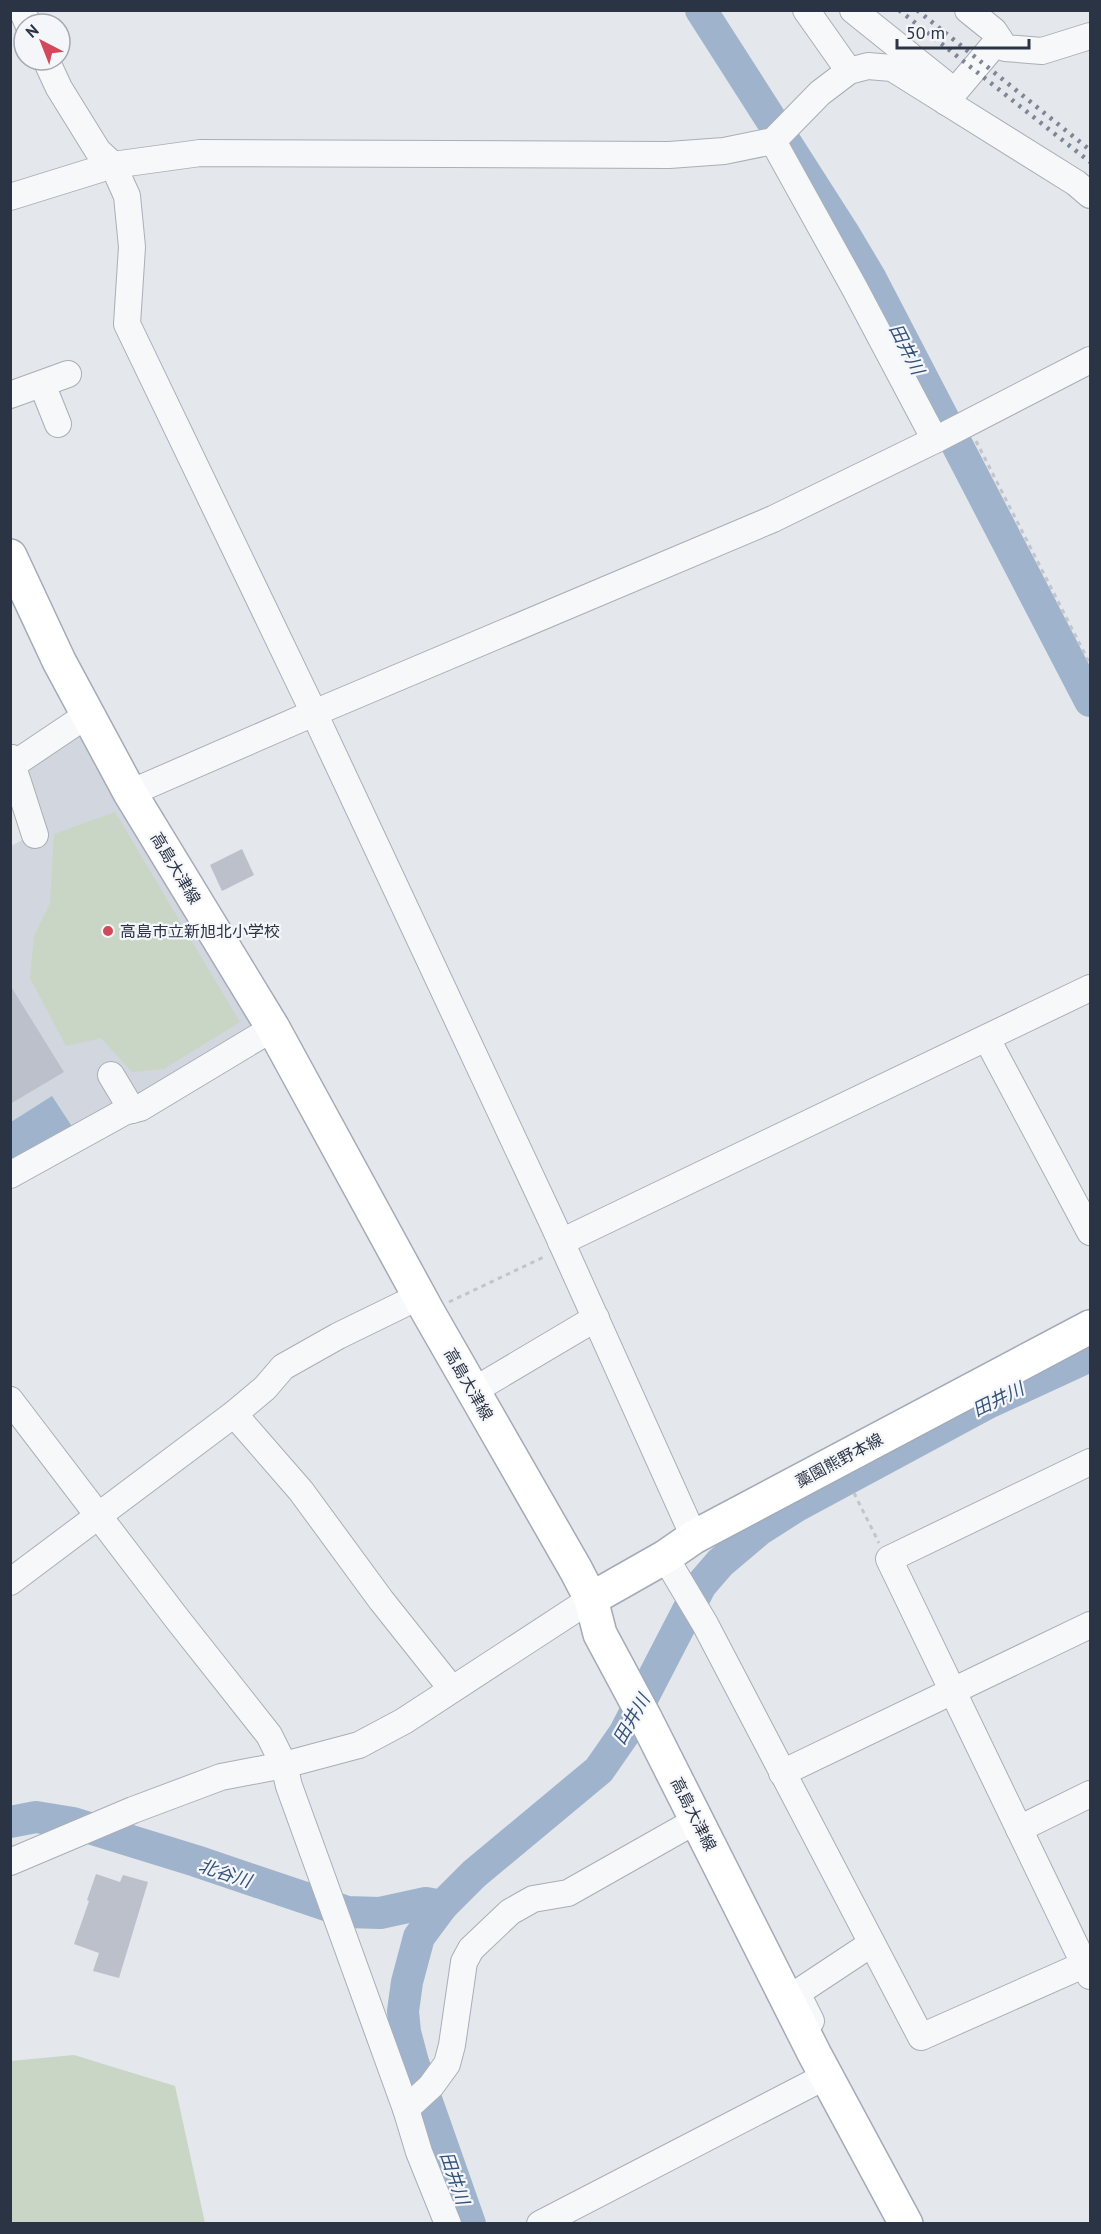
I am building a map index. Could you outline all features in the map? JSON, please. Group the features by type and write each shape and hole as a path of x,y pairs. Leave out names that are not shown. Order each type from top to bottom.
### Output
{"main road":[{"name":"高島大津線","path":"10,556 58,662 130,793 273,1028 424,1304 576,1570 591,1599 600,1634 639,1706 821,2065 906,2223"},
{"name":"藁園熊野本線","path":"591,1599 665,1557 694,1537 1090,1327"}],"street":[{"path":"806,10 849,70"},
{"path":"853,10 944,83 946,102"},
{"path":"968,10 994,31 1005,48 1042,51 1090,36"},
{"path":"946,102 999,39"},
{"path":"10,197 113,165 200,153 669,155 724,151 774,140 820,93 849,70 868,66 892,68 1076,183 1090,195"},
{"path":"52,72 59,88 99,151 113,165 127,196 132,247 127,324 314,713 561,1242 694,1537"},
{"path":"774,140 854,287 950,432"},
{"path":"130,793 773,519 1090,360"},
{"path":"10,395 68,374"},
{"path":"42,384 58,424"},
{"path":"34,835 11,758 20,760 87,715"},
{"path":"561,1242 1090,988"},
{"path":"10,1175 124,1112 140,1108 273,1028"},
{"path":"987,1039 1090,1232"},
{"path":"111,1075 132,1110"},
{"path":"10,1582 234,1414 265,1388 283,1367 338,1336 424,1304"},
{"path":"473,1391 596,1318"},
{"path":"10,1400 269,1735 284,1765 289,1786 417,2099 419,2152 448,2223"},
{"path":"234,1414 301,1491 381,1600 451,1688"},
{"path":"665,1557 705,1624 921,2037 1089,1968 1018,1829 889,1559 1090,1462"},
{"path":"10,1862 133,1810 221,1777 284,1765 358,1745 404,1721 451,1688 591,1599"},
{"path":"782,1773 1090,1625"},
{"path":"1018,1829 1090,1794"},
{"path":"417,2099 447,2064 452,2045 464,1962 471,1949 510,1912 532,1899 568,1893 697,1820"},
{"path":"540,2223 821,2065 818,2036 797,1993 871,1944"}],"path":[{"path":"950,432 1090,664"},
{"path":"424,1304 559,1250 561,1242"},
{"path":"854,1493 889,1559"}],"shaded area":[{"name":"高島市立新旭北小学校","path":"84,728 257,1022 249,1033 11,1170 11,846 41,830 21,769"}],"green space":[{"path":"115,812 240,1022 164,1069 132,1072 101,1038 66,1046 30,978 34,936 50,903 54,834"},
{"path":"74,2055 175,2086 205,2223 11,2223 11,2061"}],"water":[{"path":"52,1096 73,1128 11,1164 11,1122"}],"building":[{"path":"242,849 254,875 222,891 210,865"},
{"path":"10,985 64,1072 10,1104"},
{"path":"96,1874 120,1882 123,1875 148,1882 119,1978 93,1971 99,1953 74,1944"}],"waterway":[{"name":"田井川","path":"701,10 871,279 1090,701"},
{"name":"田井川","path":"470,2224 413,2062 405,2032 403,2011 407,1982 419,1937 442,1906 474,1874 599,1770 624,1734 701,1585 720,1563 759,1530 795,1507 988,1403 1090,1356"},
{"name":"北谷川","path":"10,1822 36,1817 73,1823 196,1861 347,1912 380,1913 426,1903 442,1906"}],"railway":[{"path":"899,10 1090,162"},
{"path":"917,10 1090,150"}],"place":[{"name":"高島市立新旭北小学校","path":"108,931"}]}
